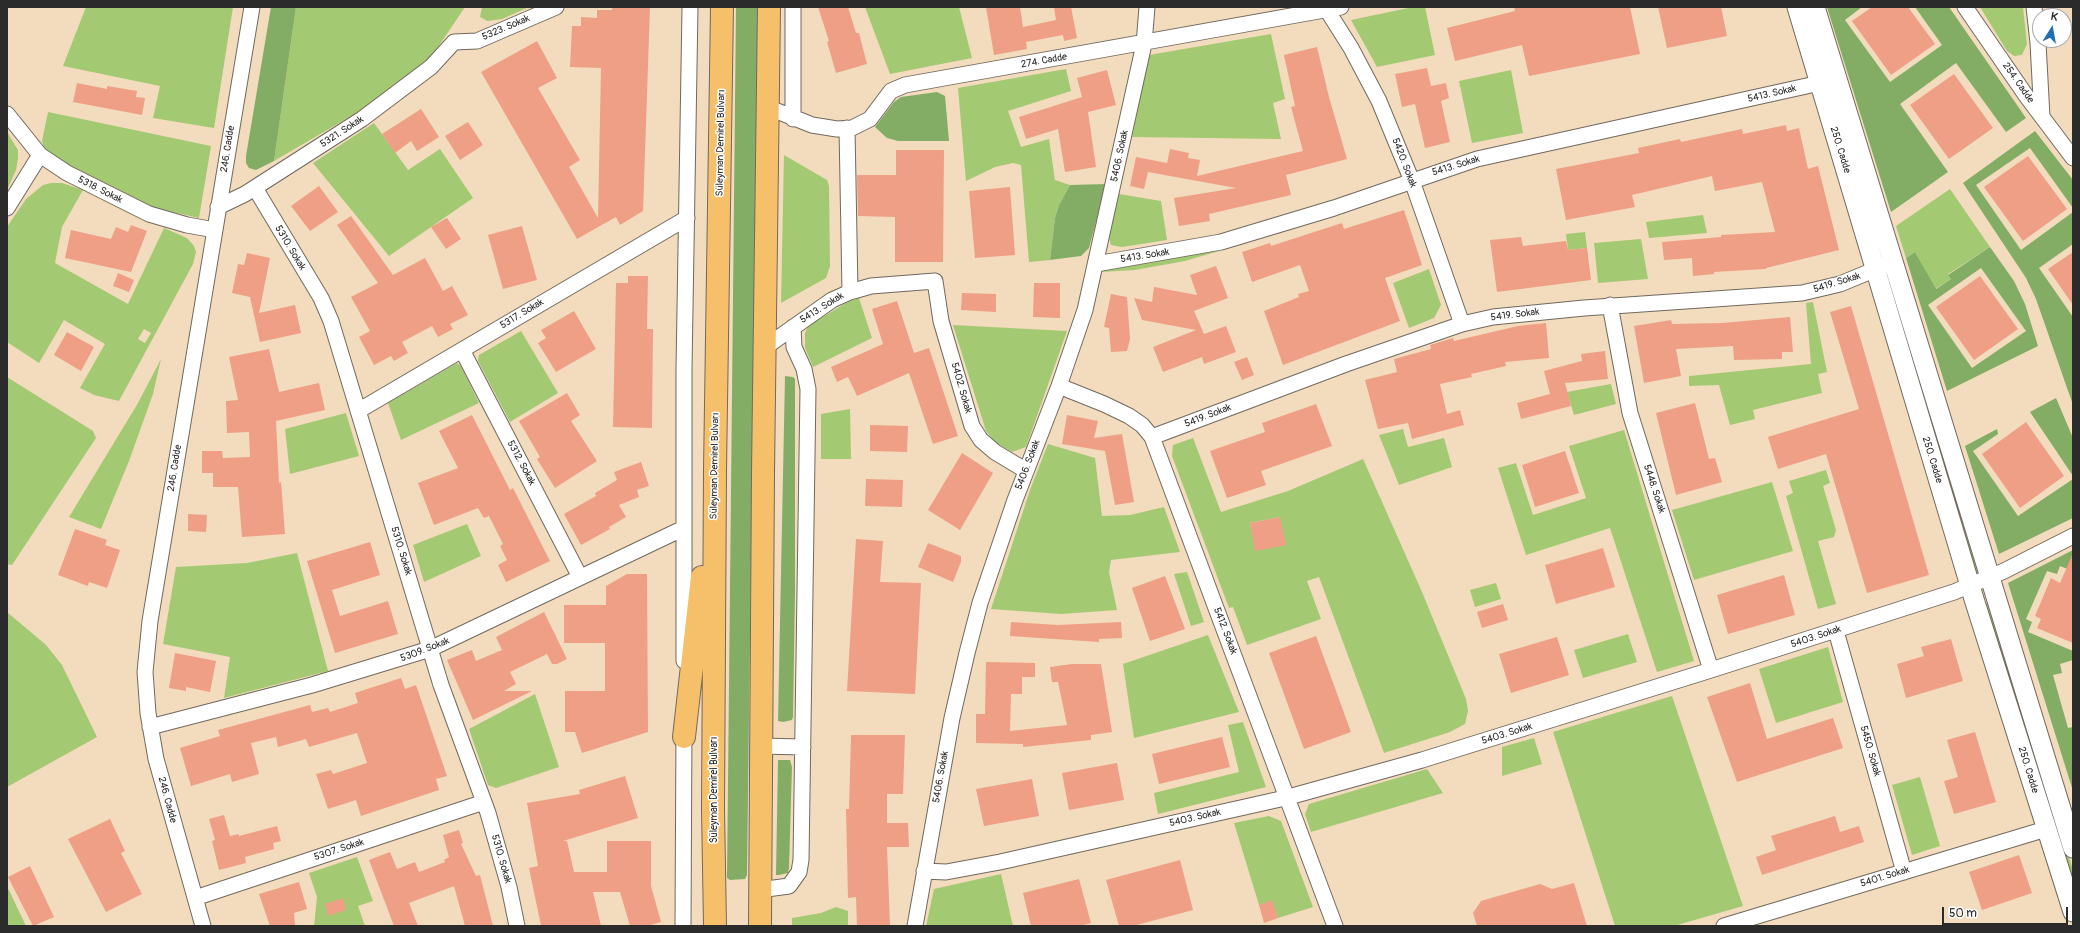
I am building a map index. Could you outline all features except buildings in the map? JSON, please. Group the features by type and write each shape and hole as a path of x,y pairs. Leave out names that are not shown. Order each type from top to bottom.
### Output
{"highway":[{"name":"Süleyman Demirel Bulvarı","path":"715,925 713,809 715,470 722,7"},
{"path":"760,926 760,746 769,7"},
{"path":"684,737 715,470"}],"street":[{"name":"246. Cadde","path":"203,926 156,759 150,727 145,672 149,628 252,7"},
{"name":"5323. Sokak","path":"454,42 477,41 556,7"},
{"path":"683,926 684,528 690,7"},
{"path":"793,119 794,7"},
{"name":"5406. Sokak","path":"914,926 952,718 967,652 980,603 1025,470 1059,386 1085,310 1144,44 1148,7"},
{"name":"250. Cadde","path":"1797,7 1970,586 2073,912"},
{"name":"250. Cadde","path":"1815,7 2073,848"},
{"name":"254. Cadde","path":"1964,7 2073,158"},
{"path":"2034,7 2038,43 2042,117"},
{"name":"274. Cadde","path":"767,107 793,119 819,126 847,128 865,123 870,119 891,91 905,85 1144,44 1334,9"},
{"name":"5420. Sokak","path":"1334,9 1351,48 1379,101 1412,181 1462,324"},
{"name":"5321. Sokak","path":"218,207 255,188 383,104 431,67 454,42"},
{"name":"5413. Sokak","path":"1096,264 1221,242 1334,208 1477,159 1820,83"},
{"name":"5318. Sokak","path":"7,114 40,154 67,173 149,214 187,225 215,230"},
{"path":"847,128 850,292"},
{"path":"7,208 40,154"},
{"name":"5310. Sokak","path":"255,188 326,309 451,715 484,802 506,877 517,926"},
{"name":"5317. Sokak","path":"358,411 687,218"},
{"name":"5419. Sokak","path":"1152,438 1346,364 1462,324 1532,312 1610,305 1789,295 1840,284 1893,262"},
{"name":"5413. Sokak","path":"764,348 793,326 832,300 850,292 871,286 935,281"},
{"name":"5402. Sokak","path":"935,281 942,321 972,426 981,440 1000,455 1025,470"},
{"name":"5448. Sokak","path":"1610,305 1630,413 1711,670"},
{"path":"759,890 789,886 799,872 801,860 808,389 804,369 794,347 793,326"},
{"name":"5312. Sokak","path":"462,350 580,577"},
{"name":"5412. Sokak","path":"1059,386 1129,416 1142,425 1152,438 1335,926"},
{"name":"5309. Sokak","path":"150,727 319,683 430,649 684,528"},
{"name":"5403. Sokak","path":"924,871 946,872 1000,862 1286,798 1422,760 1836,631 1970,586 2073,536"},
{"name":"5450. Sokak","path":"1836,631 1904,872"},
{"path":"760,746 803,747"},
{"name":"5307. Sokak","path":"195,898 484,802"},
{"name":"5401. Sokak","path":"1724,926 2046,829"}],"green space":[{"path":"86,7 233,7 214,128 153,118 160,86 63,66"},
{"path":"271,7 296,7 274,161 256,170 249,168 246,163 246,156"},
{"path":"296,7 465,7 434,53 419,67 370,105 274,161"},
{"path":"482,7 529,7 502,19 487,21 480,17"},
{"path":"736,7 758,7 747,875 745,879 730,880 727,878"},
{"path":"865,7 959,7 972,58 890,74"},
{"path":"1413,7 1425,7 1435,55 1377,67 1351,20"},
{"path":"1827,7 1862,7 1845,20 1890,82 1942,45 1915,7 1949,7 2026,118 2006,132 1956,63 1900,104 1948,172 1891,212"},
{"path":"1980,7 2023,7 2027,44 2022,55 2014,56 2007,51"},
{"path":"1271,34 1285,99 1273,103 1281,139 1132,137 1149,55"},
{"path":"1066,69 1071,91 1008,111 1021,147 1049,139 1055,180 1070,185 1059,205 1055,218 1050,260 1029,262 1021,165 1013,163 995,167 966,181 958,88"},
{"path":"1511,70 1523,133 1472,143 1459,81"},
{"path":"937,92 945,96 949,141 898,141 887,138 875,127 894,102 901,97"},
{"path":"48,112 211,146 199,218 151,207 59,161 45,151 42,141"},
{"path":"374,123 408,170 440,149 473,198 389,256 313,163"},
{"path":"2035,131 2073,180 2073,208 2030,148 1976,185 2021,250 2073,212 2073,244 2039,268 2073,317 2073,405 2036,299 2026,278 1963,183"},
{"path":"7,132 18,150 18,158 16,170 7,190"},
{"path":"784,155 827,180 829,186 830,266 826,278 781,303"},
{"path":"62,183 83,190 62,227 55,263 128,304 164,228 187,238 194,246 196,252 193,264 119,401 94,395 80,388 105,344 64,320 39,363 7,342 7,227 26,199 43,185","holes":["144,329 151,333 145,343 138,339"]},
{"path":"1106,184 1089,248 1081,256 1050,260 1055,218 1059,205 1070,185"},
{"path":"1950,189 1990,247 1948,274 1951,279 1935,289 1915,252 1906,258 1896,226"},
{"path":"1119,194 1161,201 1167,240 1122,247 1111,245 1109,238"},
{"path":"1703,215 1707,233 1649,238 1646,222"},
{"path":"1585,232 1587,248 1568,250 1566,234"},
{"path":"1641,239 1648,279 1598,283 1594,243"},
{"path":"1218,247 1219,251 1185,261 1135,270 1101,272 1101,268"},
{"path":"1990,247 2014,281 2025,304 2038,346 1947,391 1906,258 1915,252 1936,289 1951,279 1948,275","holes":["1981,268 2026,331 1972,368 1928,305"]},
{"path":"1429,269 1441,305 1434,318 1409,328 1393,283"},
{"path":"1894,287 1980,571 1974,573 1888,289"},
{"path":"859,298 872,338 813,367 805,348 805,333 808,326 846,303"},
{"path":"1813,302 1827,372 1818,374 1822,393 1753,410 1755,419 1730,425 1719,385 1689,386 1689,376 1811,364 1806,303"},
{"path":"953,325 1067,331 1026,447 1012,452 995,442 986,431"},
{"path":"521,331 558,393 510,422 478,361 479,355"},
{"path":"161,359 153,394 129,461 101,529 69,517 138,403"},
{"path":"457,363 461,366 479,403 401,440 388,403"},
{"path":"785,376 793,377 795,379 795,593 793,717 792,720 783,722 778,721"},
{"path":"7,377 93,431 96,438 12,565 7,564"},
{"path":"1611,384 1616,404 1574,415 1567,392"},
{"path":"2056,398 2073,438 2073,476 2030,412"},
{"path":"850,409 851,459 821,459 821,414"},
{"path":"346,413 359,456 290,474 285,429"},
{"path":"1403,429 1408,447 1444,438 1452,467 1399,485 1379,435"},
{"path":"1997,429 1998,434 1973,451 2018,516 2073,479 2073,518 1999,554 1965,446"},
{"path":"1624,430 1694,661 1657,672 1610,528 1526,555 1498,468 1516,463 1533,515 1586,498 1569,446"},
{"path":"1193,438 1221,512 1288,491 1363,459 1422,592 1466,699 1468,711 1465,724 1450,732 1384,753 1319,577 1307,581 1321,619 1247,645 1233,607 1229,608 1172,456 1173,445","holes":["1280,517 1256,551 1250,523"]},
{"path":"1048,444 1095,458 1102,516 1130,515 1164,507 1180,552 1111,560 1109,572 1117,610 1061,614 991,609 1030,490"},
{"path":"1826,470 1830,483 1823,486 1836,530 1834,537 1818,541 1836,604 1818,609 1786,496 1793,493 1789,481"},
{"path":"1772,482 1793,551 1694,580 1672,510"},
{"path":"467,524 481,556 424,582 413,545"},
{"path":"2073,550 2073,571 2060,566 2057,574 2047,571 2026,619 2032,622 2028,632 2073,651 2073,660 2060,664 2062,673 2053,675 2068,728 2073,727 2073,791 2008,583"},
{"path":"297,553 328,671 224,698 230,657 163,644 176,567 247,563"},
{"path":"1187,572 1204,622 1191,626 1174,574"},
{"path":"1496,583 1501,599 1475,607 1470,590"},
{"path":"1990,602 2073,870 2073,887 1984,604"},
{"path":"7,612 46,645 62,665 97,737 7,787"},
{"path":"1628,634 1637,662 1583,678 1574,650"},
{"path":"1208,635 1239,712 1134,738 1123,664"},
{"path":"1828,647 1843,702 1776,723 1759,669"},
{"path":"535,694 559,767 496,788 488,785 469,729"},
{"path":"1672,696 1743,906 1674,926 1615,926 1553,732"},
{"path":"1243,722 1266,787 1158,814 1154,793 1239,772 1228,725"},
{"path":"1534,738 1542,764 1502,776 1502,747"},
{"path":"778,760 790,760 792,767 789,868 788,873 776,875"},
{"path":"1427,769 1443,793 1311,832 1305,814 1309,804"},
{"path":"1920,777 1940,846 1912,855 1892,785"},
{"path":"1269,816 1281,821 1313,907 1278,918 1272,901 1259,905 1234,823"},
{"path":"357,857 373,901 358,906 365,926 314,926 317,897 309,873"},
{"path":"1001,874 1013,926 926,926 934,889"},
{"path":"7,886 26,926 7,926"},
{"path":"836,907 848,911 848,926 792,926 792,918 821,913"}]}
